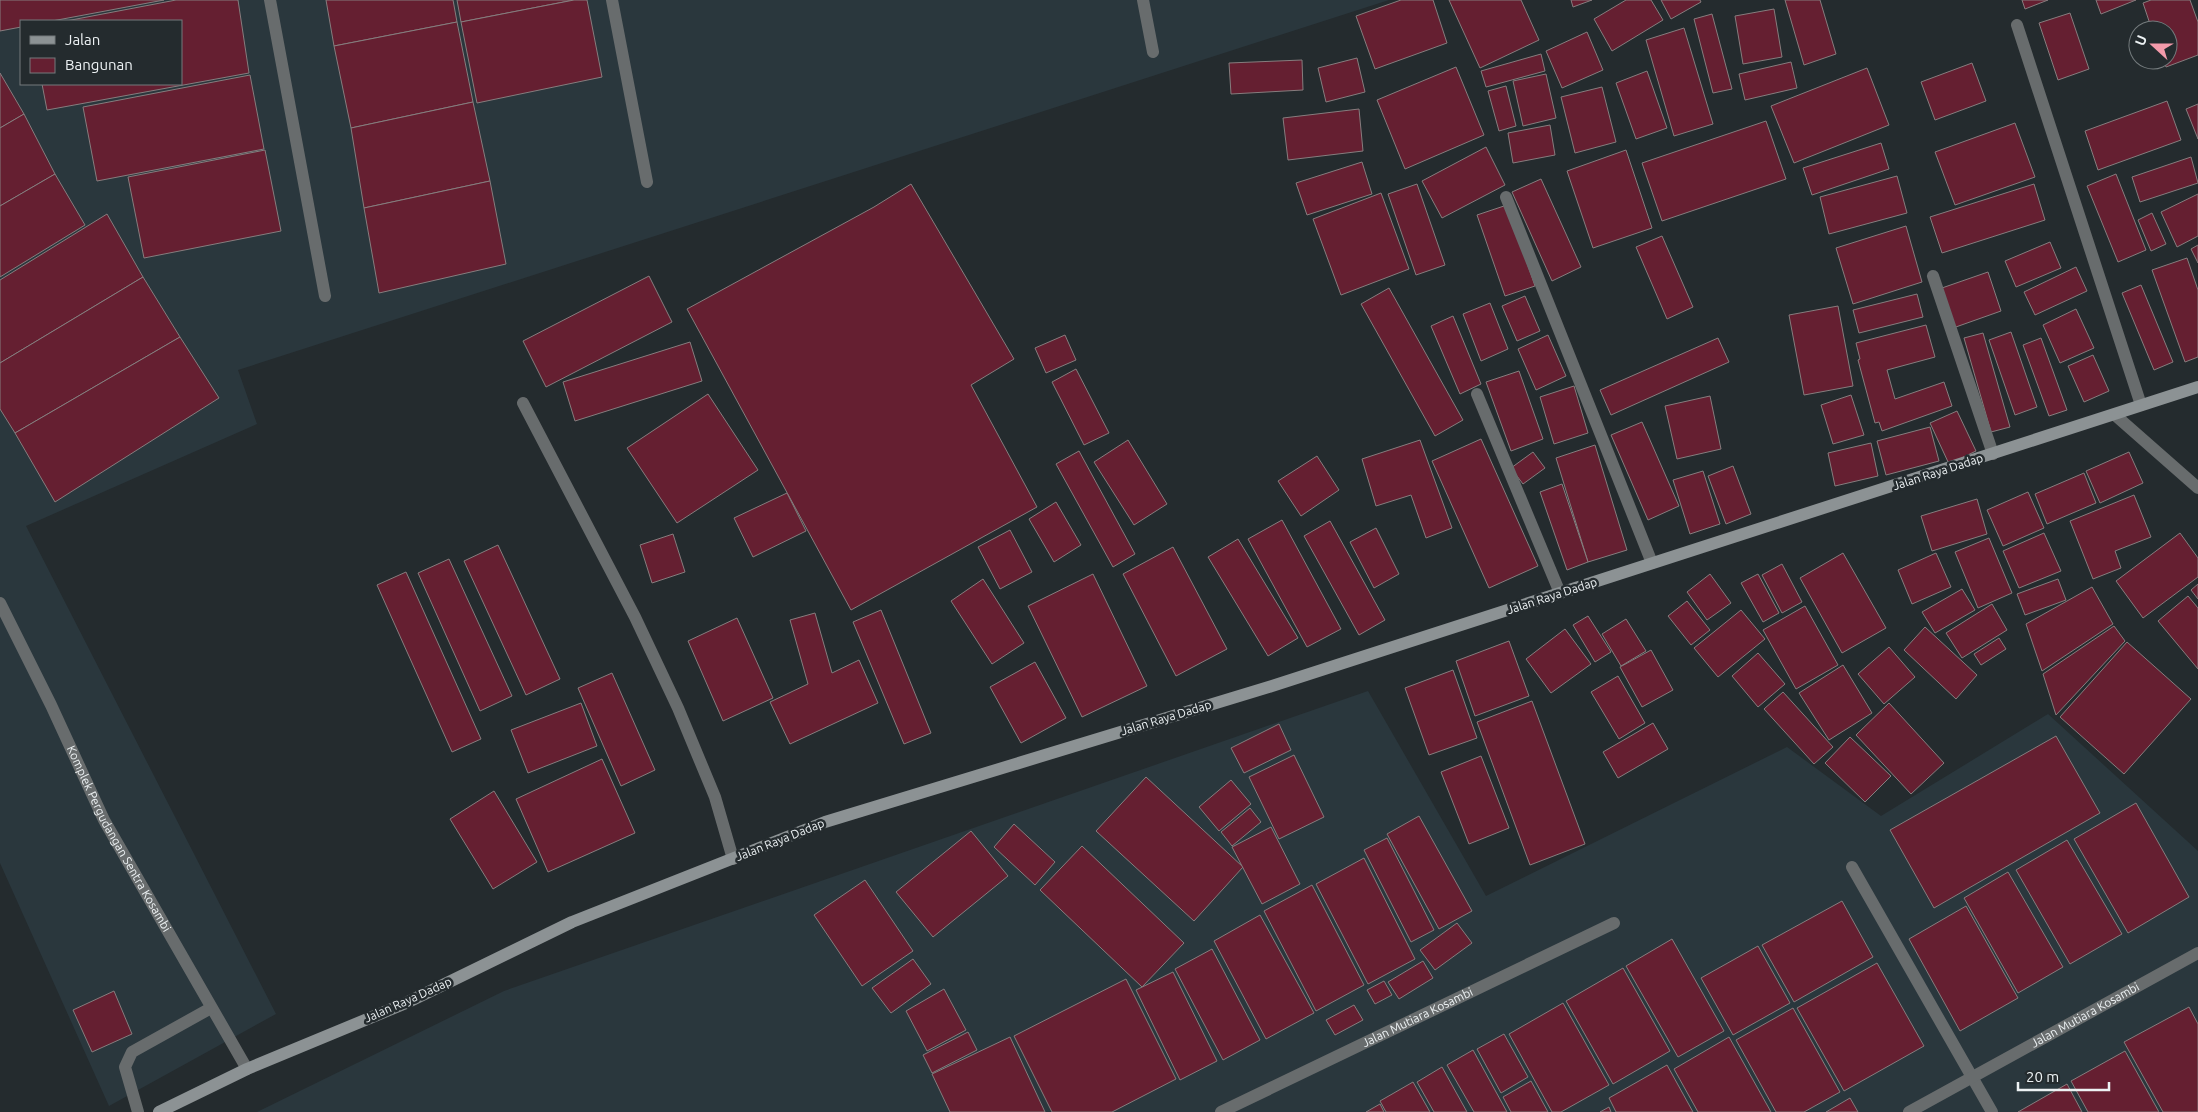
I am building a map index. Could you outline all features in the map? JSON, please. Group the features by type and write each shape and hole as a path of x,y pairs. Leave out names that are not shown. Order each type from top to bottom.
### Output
{"main road":[{"name":"Jalan Raya Dadap","path":"159,1112 247,1070 406,1003 572,922 825,822 1272,686 2198,388"}],"street":[{"path":"270,0 325,296"},
{"path":"612,0 647,182"},
{"path":"1143,0 1154,52"},
{"path":"2017,25 2141,405"},
{"path":"1506,197 1652,563"},
{"path":"1933,276 1993,454"},
{"path":"1477,394 1560,593"},
{"path":"523,403 635,617 678,708 714,797 733,859"},
{"path":"2115,415 2198,488"},
{"name":"Komplek Pergudangan Sentra Kosambi","path":"0,603 51,705 104,820 247,1070"},
{"path":"1852,867 1992,1112"},
{"name":"Jalan Mutiara Kosambi","path":"1221,1112 1614,923"},
{"name":"Jalan Mutiara Kosambi","path":"1909,1112 2198,953"},
{"path":"138,1112 125,1067 132,1052 212,1008"}],"shaded area":[{"path":"0,0 1389,0 238,370 257,424 26,526 276,1014 109,1106 0,863"},
{"path":"1368,691 1486,896 1787,747 1881,816 2048,714 2198,851 2198,1112 257,1112 504,991"}],"building":[{"path":"0,0 164,0 57,20 20,20 20,27 0,31"},
{"path":"176,0 238,0 249,73 47,110 42,85 182,85 182,20 71,20"},
{"path":"326,0 453,0 457,22 334,46"},
{"path":"457,0 574,0 461,22"},
{"path":"574,0 587,0 602,77 477,103 461,22"},
{"path":"1401,0 1433,0 1447,43 1375,69 1356,16"},
{"path":"1449,0 1521,0 1539,40 1480,68"},
{"path":"1571,0 1592,0 1573,7"},
{"path":"1626,0 1651,0 1663,20 1612,51 1594,19"},
{"path":"1661,0 1700,0 1701,2 1671,19"},
{"path":"1785,0 1820,0 1836,54 1804,65"},
{"path":"2022,0 2048,0 2025,9"},
{"path":"2096,0 2136,0 2101,14"},
{"path":"2151,0 2190,0 2198,22 2198,55 2178,62 2178,20 2149,20 2143,3"},
{"path":"1774,9 1782,57 1743,64 1735,16"},
{"path":"2070,13 2089,69 2058,80 2039,23"},
{"path":"1712,14 1732,89 1713,93 1694,19"},
{"path":"457,22 473,102 351,128 334,46"},
{"path":"1684,28 1713,124 1674,136 1646,40"},
{"path":"1587,32 1603,70 1562,88 1546,51"},
{"path":"1541,54 1545,71 1486,87 1481,71"},
{"path":"1357,58 1365,92 1326,102 1318,68"},
{"path":"1302,60 1303,90 1231,94 1229,63"},
{"path":"1791,62 1797,88 1745,100 1739,74"},
{"path":"1972,63 1986,101 1935,120 1921,82"},
{"path":"1456,67 1484,135 1405,169 1377,100"},
{"path":"1867,68 1889,125 1794,163 1771,106"},
{"path":"1647,71 1667,128 1636,139 1616,83"},
{"path":"0,73 24,114 0,128"},
{"path":"1546,74 1556,118 1523,126 1513,81"},
{"path":"250,75 264,149 97,181 83,107"},
{"path":"1506,86 1516,126 1499,131 1488,91"},
{"path":"1602,87 1616,142 1575,153 1561,97"},
{"path":"2167,101 2181,140 2098,170 2085,131"},
{"path":"473,102 490,181 364,208 351,128"},
{"path":"2198,104 2198,139 2186,109"},
{"path":"1359,109 1363,151 1288,160 1283,118"},
{"path":"24,114 55,174 0,206 0,128"},
{"path":"1766,121 1786,179 1662,221 1642,163"},
{"path":"2015,123 2035,177 1955,205 1935,152"},
{"path":"1550,125 1555,155 1513,163 1508,133"},
{"path":"1881,143 1889,169 1812,195 1803,168"},
{"path":"1486,147 1505,185 1442,218 1422,181"},
{"path":"265,150 281,231 144,258 128,177"},
{"path":"1626,150 1652,228 1593,248 1567,171"},
{"path":"2191,157 2198,183 2140,202 2132,177"},
{"path":"1362,162 1372,194 1307,215 1296,183"},
{"path":"55,174 85,225 0,277 0,206"},
{"path":"2116,174 2146,250 2118,262 2087,186"},
{"path":"1897,176 1907,213 1829,234 1820,197"},
{"path":"1541,179 1581,267 1552,281 1512,192"},
{"path":"490,181 506,264 379,293 364,208"},
{"path":"911,184 1014,359 971,385 1037,507 851,610 687,309 874,207"},
{"path":"1417,184 1445,265 1416,275 1388,194"},
{"path":"2034,184 2045,220 1942,253 1930,217"},
{"path":"1381,193 1409,269 1341,295 1313,219"},
{"path":"2198,194 2198,236 2177,247 2161,212"},
{"path":"1507,205 1535,286 1505,296 1477,215"},
{"path":"2152,213 2166,244 2151,251 2138,220"},
{"path":"107,214 143,277 0,363 0,280"},
{"path":"1906,226 1922,282 1853,304 1836,248"},
{"path":"1662,236 1693,307 1667,319 1636,247"},
{"path":"2050,242 2061,268 2016,287 2005,261"},
{"path":"2198,245 2198,263 2191,249"},
{"path":"2187,258 2198,290 2198,357 2185,362 2152,270"},
{"path":"2076,267 2087,291 2035,315 2024,292"},
{"path":"1988,272 2001,311 1953,328 1939,289"},
{"path":"649,276 672,322 546,387 523,341"},
{"path":"143,277 180,337 15,433 0,409 0,363"},
{"path":"2141,285 2173,362 2154,370 2122,293"},
{"path":"1389,288 1463,420 1435,436 1361,304"},
{"path":"1917,294 1923,317 1859,333 1853,310"},
{"path":"1525,296 1540,331 1517,341 1502,306"},
{"path":"1490,303 1508,349 1481,361 1463,314"},
{"path":"1838,306 1853,386 1804,395 1789,315"},
{"path":"2076,309 2094,348 2060,363 2043,325"},
{"path":"1453,316 1481,384 1460,394 1431,326"},
{"path":"1926,325 1935,357 1887,370 1895,399 1944,382 1952,406 1882,431 1879,422 1875,423 1858,360 1860,359 1856,343"},
{"path":"2011,332 2037,407 2015,415 1989,340"},
{"path":"1983,333 2010,427 1991,432 1964,338"},
{"path":"1065,335 1076,360 1046,373 1035,348"},
{"path":"1548,335 1566,376 1536,390 1518,349"},
{"path":"180,337 219,398 55,502 15,433"},
{"path":"1718,338 1729,362 1611,415 1600,390"},
{"path":"2041,338 2067,410 2049,416 2023,345"},
{"path":"690,342 702,381 575,421 563,382"},
{"path":"2093,355 2109,391 2084,402 2068,366"},
{"path":"1076,369 1109,433 1084,445 1052,382"},
{"path":"1519,371 1543,439 1511,451 1486,382"},
{"path":"1574,386 1588,433 1554,444 1540,397"},
{"path":"708,394 758,470 677,523 627,448"},
{"path":"1851,395 1864,435 1833,444 1821,405"},
{"path":"1710,396 1721,449 1677,459 1665,406"},
{"path":"1957,411 1976,451 1949,464 1930,423"},
{"path":"1642,422 1679,506 1648,520 1611,435"},
{"path":"1930,427 1939,461 1886,475 1877,441"},
{"path":"1481,439 1538,566 1489,588 1432,461"},
{"path":"1128,440 1167,504 1134,525 1094,462"},
{"path":"1420,440 1452,528 1426,538 1411,495 1376,506 1362,459"},
{"path":"1871,443 1878,476 1835,486 1828,453"},
{"path":"1595,445 1627,550 1588,562 1556,458"},
{"path":"1079,451 1135,554 1113,567 1056,464"},
{"path":"1533,452 1545,468 1523,484 1511,468"},
{"path":"2129,452 2143,483 2100,503 2086,471"},
{"path":"1317,456 1339,490 1301,516 1278,481"},
{"path":"1733,466 1751,514 1726,524 1708,476"},
{"path":"1703,471 1720,524 1690,534 1673,480"},
{"path":"2084,473 2096,503 2047,524 2035,494"},
{"path":"1562,484 1588,562 1567,570 1540,492"},
{"path":"2028,492 2044,528 2003,546 1987,510"},
{"path":"787,493 806,531 753,557 734,518"},
{"path":"2134,495 2151,537 2115,551 2121,568 2093,579 2070,521"},
{"path":"1977,499 1987,534 1932,551 1921,516"},
{"path":"1056,502 1081,545 1054,562 1029,519"},
{"path":"1282,520 1341,629 1307,647 1248,539"},
{"path":"1330,521 1385,620 1359,635 1304,536"},
{"path":"1376,528 1399,574 1374,588 1350,542"},
{"path":"1010,530 1032,572 1000,589 978,547"},
{"path":"2044,533 2061,571 2019,588 2003,551"},
{"path":"2180,533 2198,558 2198,577 2143,618 2116,581"},
{"path":"673,534 685,572 652,583 640,545"},
{"path":"1989,538 2012,593 1978,608 1955,552"},
{"path":"1238,539 1298,638 1268,656 1208,557"},
{"path":"498,545 560,679 526,695 464,561"},
{"path":"1173,547 1227,649 1176,676 1123,574"},
{"path":"1843,553 1886,628 1842,653 1800,578"},
{"path":"1936,553 1951,587 1912,604 1898,570"},
{"path":"449,559 512,696 480,711 418,573"},
{"path":"1782,564 1802,602 1782,613 1762,575"},
{"path":"406,572 481,739 452,752 377,585"},
{"path":"1093,574 1147,686 1082,717 1028,606"},
{"path":"1710,574 1731,603 1707,620 1687,592"},
{"path":"1758,574 1779,613 1763,622 1741,583"},
{"path":"983,579 1024,643 992,664 951,601"},
{"path":"2058,579 2066,600 2025,615 2017,594"},
{"path":"2198,584 2198,599 2191,590"},
{"path":"2092,587 2113,624 2042,671 2026,624"},
{"path":"1962,589 1975,610 1935,633 1922,612"},
{"path":"2188,596 2198,608 2198,669 2158,621"},
{"path":"1687,601 1710,630 1691,645 1668,616"},
{"path":"1992,604 2007,630 1962,658 1946,633"},
{"path":"1805,606 1838,665 1796,689 1763,630"},
{"path":"881,610 931,733 904,744 853,622"},
{"path":"1741,610 1765,639 1718,677 1694,648"},
{"path":"815,613 832,673 859,660 878,703 790,744 770,702 808,684 790,620"},
{"path":"1588,616 1611,652 1595,662 1573,625"},
{"path":"737,618 773,698 723,721 688,641"},
{"path":"1626,619 1646,651 1621,666 1602,634"},
{"path":"2114,626 2125,641 2056,715 2043,674"},
{"path":"1925,627 1977,675 1956,699 1904,650"},
{"path":"1565,629 1591,664 1551,693 1526,659"},
{"path":"1999,638 2006,649 1981,665 1974,654"},
{"path":"1509,641 1529,696 1475,716 1456,661"},
{"path":"2127,642 2191,699 2124,774 2060,717"},
{"path":"1889,647 1915,677 1884,704 1858,674"},
{"path":"1651,650 1673,690 1642,707 1620,667"},
{"path":"1758,653 1785,684 1758,707 1732,676"},
{"path":"1035,662 1066,718 1021,743 990,687"},
{"path":"1843,665 1872,713 1829,740 1799,693"},
{"path":"1453,670 1477,738 1429,755 1405,688"},
{"path":"612,673 655,770 621,786 578,688"},
{"path":"1618,676 1645,723 1619,739 1591,692"},
{"path":"1783,692 1833,747 1814,764 1764,709"},
{"path":"1532,701 1585,844 1530,865 1477,722"},
{"path":"581,703 597,746 528,773 511,730"},
{"path":"1889,703 1944,763 1911,794 1856,735"},
{"path":"1653,723 1668,749 1618,778 1603,752"},
{"path":"1279,724 1291,750 1244,773 1231,748"},
{"path":"2056,736 2100,813 1934,908 1890,830"},
{"path":"1850,737 1891,776 1865,802 1825,763"},
{"path":"1294,755 1324,817 1279,839 1249,777"},
{"path":"1481,756 1509,828 1469,844 1441,772"},
{"path":"602,759 635,833 548,872 516,799"},
{"path":"1146,777 1243,867 1194,921 1096,831"},
{"path":"1231,780 1251,804 1219,831 1199,807"},
{"path":"494,791 537,862 493,889 450,819"},
{"path":"2136,803 2189,897 2128,933 2074,839"},
{"path":"1250,808 1261,822 1232,846 1221,832"},
{"path":"1419,816 1472,911 1439,929 1387,834"},
{"path":"1014,824 1055,862 1035,885 994,847"},
{"path":"1271,827 1300,884 1262,904 1232,847"},
{"path":"971,831 1008,876 933,937 896,892"},
{"path":"1387,838 1434,930 1411,942 1364,850"},
{"path":"2067,840 2122,934 2070,964 2016,870"},
{"path":"1082,846 1184,943 1142,987 1040,890"},
{"path":"1364,858 1415,959 1368,984 1316,884"},
{"path":"2008,872 2063,967 2018,993 1964,898"},
{"path":"865,880 913,951 862,986 814,915"},
{"path":"1312,885 1364,985 1316,1011 1264,911"},
{"path":"1842,901 1873,957 1794,1002 1762,945"},
{"path":"1966,906 2018,998 1960,1031 1909,939"},
{"path":"1260,915 1314,1013 1266,1039 1214,941"},
{"path":"1457,923 1472,943 1435,970 1420,950"},
{"path":"1672,939 1724,1031 1678,1057 1626,966"},
{"path":"1758,946 1790,1003 1733,1035 1701,978"},
{"path":"1212,949 1260,1040 1223,1060 1175,969"},
{"path":"913,959 931,984 891,1013 872,988"},
{"path":"1423,961 1433,978 1399,999 1388,982"},
{"path":"1877,963 1924,1046 1844,1091 1797,1008"},
{"path":"1623,968 1670,1051 1613,1084 1566,1001"},
{"path":"1173,972 1217,1061 1180,1080 1136,990"},
{"path":"1126,979 1176,1079 1112,1112 1052,1112 1014,1036"},
{"path":"1384,981 1392,995 1375,1004 1367,990"},
{"path":"944,989 966,1030 927,1051 906,1011"},
{"path":"114,991 132,1034 92,1052 73,1010"},
{"path":"1563,1003 1609,1085 1561,1112 1552,1112 1509,1034"},
{"path":"1354,1005 1363,1020 1335,1035 1326,1020"},
{"path":"2189,1007 2198,1024 2198,1112 2163,1112 2124,1042"},
{"path":"1793,1008 1840,1092 1804,1112 1776,1112 1736,1040"},
{"path":"968,1032 977,1050 932,1073 923,1055"},
{"path":"1504,1034 1528,1077 1501,1093 1477,1049"},
{"path":"1010,1037 1045,1112 950,1112 932,1074"},
{"path":"1729,1037 1771,1112 1698,1112 1674,1069"},
{"path":"1473,1050 1507,1112 1474,1112 1447,1065"},
{"path":"2125,1051 2159,1112 2088,1112 2071,1081"},
{"path":"1667,1065 1693,1112 1616,1112 1609,1098"},
{"path":"1442,1067 1467,1112 1434,1112 1417,1082"},
{"path":"1531,1081 1548,1112 1511,1112 1503,1097"},
{"path":"1413,1082 1430,1112 1386,1112 1380,1101"},
{"path":"2067,1084 2082,1112 2018,1112"},
{"path":"1850,1098 1858,1112 1826,1112"},
{"path":"1380,1104 1384,1112 1366,1112"},
{"path":"1609,1107 1611,1112 1600,1112"}]}
